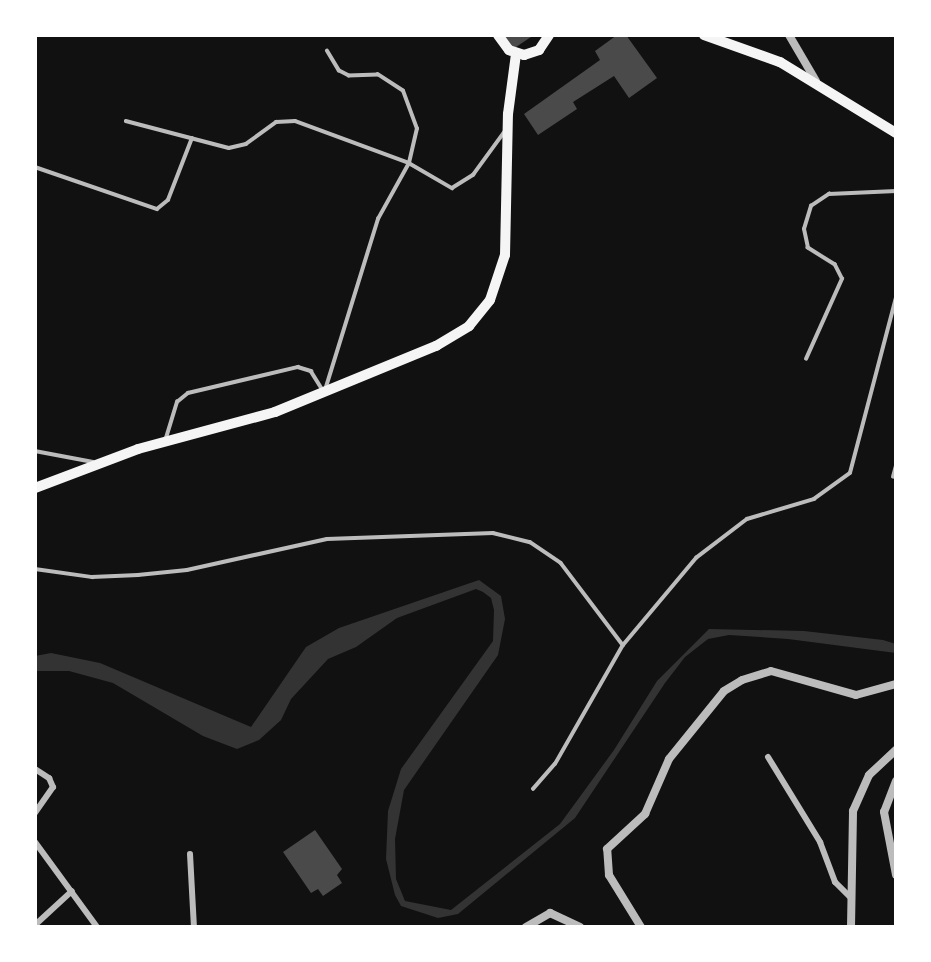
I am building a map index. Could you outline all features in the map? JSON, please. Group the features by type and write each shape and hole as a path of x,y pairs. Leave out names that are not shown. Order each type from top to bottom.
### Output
{"highway":[{"path":"498,35 502,45 516,54 539,50 549,35"},
{"path":"704,35 780,62 816,81 896,133"},
{"path":"35,488 165,440 249,420 325,392 456,336 481,314 505,255 508,127 516,54"}],"street":[{"path":"789,35 816,81"},
{"path":"641,927 609,875 607,849 645,814 670,759 724,691 742,680 771,671 856,695 896,684"},
{"path":"851,927 853,811 869,775 896,750"},
{"path":"768,757 820,842 835,882 852,899"},
{"path":"35,769 49,778 53,787 35,813"},
{"path":"896,781 884,812 896,875"},
{"path":"35,842 97,927"},
{"path":"190,854 194,927"},
{"path":"35,925 72,891"},
{"path":"526,927 550,913 580,927"}],"lane":[{"path":"325,392 378,219 409,163 417,129 403,92 378,75 349,76 339,71 327,51"},
{"path":"126,121 239,147 276,122 295,121 409,163 440,185 463,184 508,127"},
{"path":"35,167 158,209 168,200 192,138"},
{"path":"806,359 840,288 841,272 808,248 804,229 811,206 819,198 844,192 896,191"},
{"path":"533,789 555,764 623,645 676,579 724,534 767,510 822,495 850,473 896,298"},
{"path":"165,440 177,402 188,393 298,367 311,371 325,392"},
{"path":"35,451 99,463"},
{"path":"893,477 896,466"},
{"path":"35,569 92,577 138,575 187,570 327,539 494,533 530,542 561,563 623,645"}],"shaded area":[{"path":"479,580 501,596 505,619 498,655 404,790 395,839 396,879 405,901 451,910 560,824 614,750 657,681 709,629 804,631 883,640 896,644 896,653 788,639 729,635 708,639 685,657 665,683 575,818 458,914 438,918 401,906 395,895 386,859 388,811 401,769 493,641 494,610 491,598 483,592 476,589 397,618 356,647 328,659 291,699 281,720 259,740 237,749 203,736 113,683 69,671 35,671 35,656 51,653 100,663 251,727 306,647 339,628"}],"building":[{"path":"502,35 534,35 516,47 508,46"},
{"path":"617,35 626,35 657,78 629,98 614,76 573,102 577,109 538,135 524,114 600,60 595,51"},
{"path":"315,830 342,869 337,875 342,883 323,896 318,889 311,893 283,852"}]}
